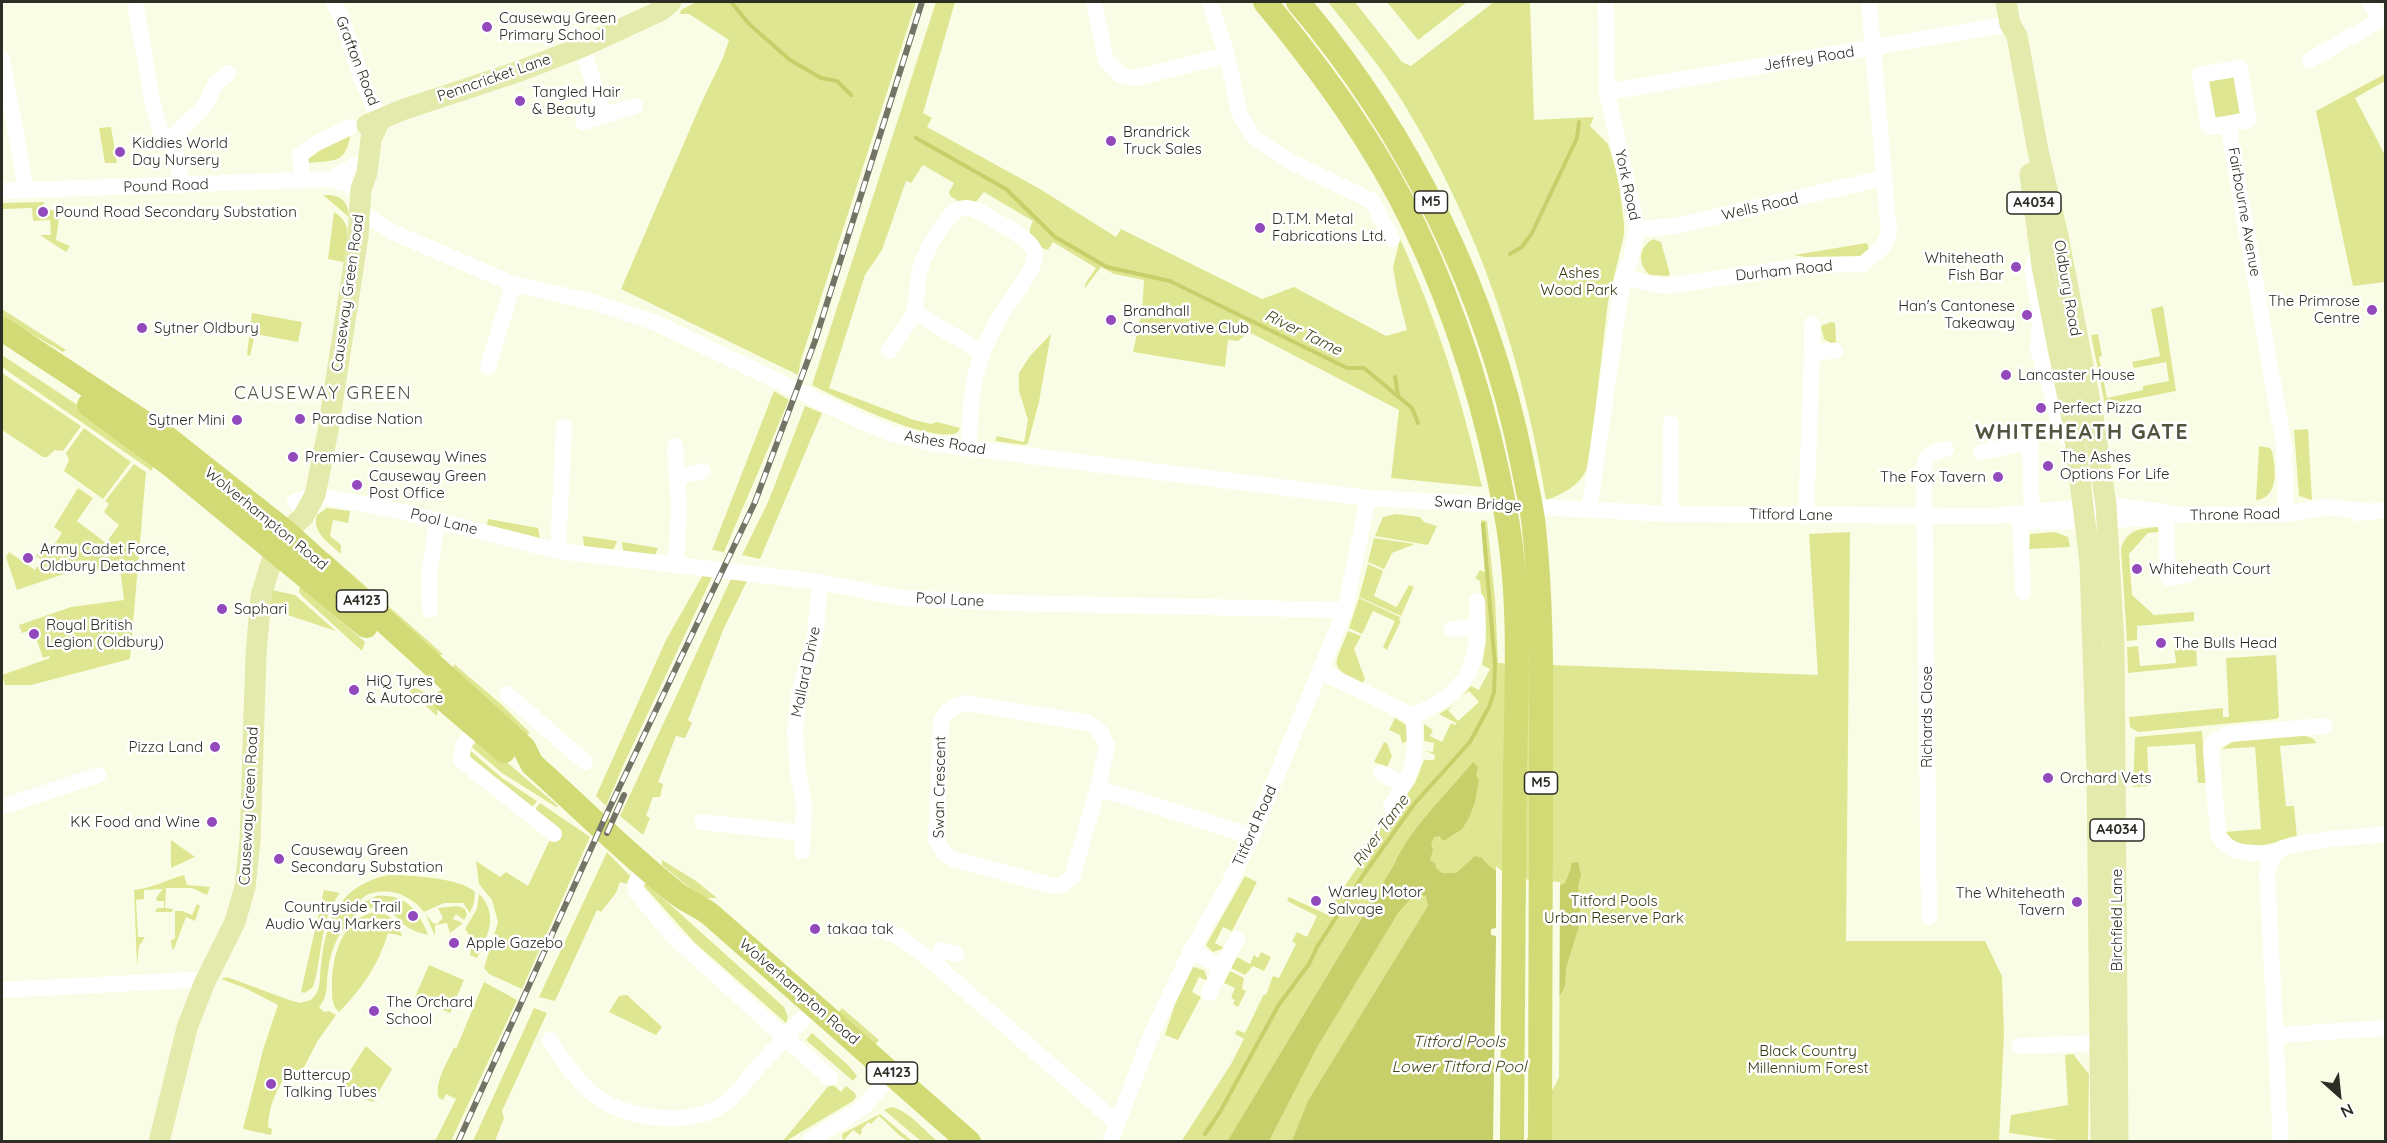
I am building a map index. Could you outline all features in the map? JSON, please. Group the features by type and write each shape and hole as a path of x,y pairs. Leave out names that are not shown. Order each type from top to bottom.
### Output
{"highway":[{"name":"M5","path":"1265,2 1346,107 1383,167 1415,226 1443,292 1470,370 1488,434 1506,516 1517,627 1512,1142"},
{"name":"M5","path":"1298,2 1325,34 1364,88 1423,187 1446,233 1485,329 1515,427 1534,525 1541,622 1540,1142"},
{"name":"Wolverhampton Road","path":"2,328 166,437 280,541 528,756 679,895 691,916 969,1142"},
{"name":"Wolverhampton Road","path":"2,348 98,411 168,463 247,531 280,541 369,629 477,729 513,758 528,756"},
{"name":"Wolverhampton Road","path":"809,1011 948,1142"}],"main road":[{"name":"Penncricket Lane","path":"380,120 402,110 520,71 582,47 660,11 671,2"},
{"name":"Oldbury Road","path":"2006,2 2010,24 2017,36 2038,151 2062,254 2093,417 2107,512"},
{"name":"Oldbury Road","path":"2010,24 2004,36 2033,189 2039,250 2076,449 2083,513"},
{"name":"Causeway Green Road","path":"159,1142 179,1054 204,984 236,922 245,887 250,841 257,627 263,584 280,541 303,517 305,498 319,468 328,431 358,237 360,212 352,177 380,120"},
{"name":"Birchfield Lane","path":"2107,512 2115,644 2118,1142"},
{"name":"Birchfield Lane","path":"2083,513 2090,563 2097,770 2101,1142"}],"street":[{"path":"137,2 136,8 153,106 161,131 169,140 178,159 182,185"},
{"name":"Grafton Road","path":"334,2 362,80 380,120"},
{"path":"1094,2 1106,60 1120,75 1136,78 1227,55"},
{"path":"1210,2 1227,55 1239,112 1251,134 1291,162 1372,201 1392,238"},
{"name":"York Road","path":"1589,510 1623,278 1631,257 1637,229 1607,92 1606,2"},
{"name":"Durham Road","path":"1623,278 1666,286 1811,265 1863,264 1882,247 1890,233 1883,178 1869,2"},
{"path":"2310,60 2380,20 2370,2"},
{"name":"Jeffrey Road","path":"1607,92 1874,49 2010,24"},
{"path":"582,47 604,115"},
{"path":"2,59 26,190"},
{"path":"169,140 204,107 215,85 228,73"},
{"path":"583,122 634,106"},
{"name":"Fairbourne Avenue","path":"2229,125 2284,446 2289,514"},
{"path":"303,181 300,155 315,144 350,127"},
{"name":"Pound Road","path":"2,191 303,181 352,177"},
{"name":"Wells Road","path":"1637,229 1676,226 1883,178"},
{"path":"889,351 914,312 920,270 928,251 951,215 960,207 981,212 1027,241 1033,248 1034,264 981,352 971,393 969,448"},
{"name":"Ashes Road","path":"360,212 395,233 513,284 593,302 656,323 829,407 893,434 935,444 1368,498"},
{"name":"Ashes Road","path":"358,237 395,233"},
{"path":"488,367 513,284"},
{"path":"914,312 981,352"},
{"path":"1806,516 1812,324"},
{"path":"1812,352 1835,351"},
{"path":"1670,514 1671,423"},
{"path":"558,551 564,427"},
{"path":"1981,452 2030,442 2023,592"},
{"path":"675,446 680,507 676,565"},
{"name":"Richards Close","path":"1929,917 1925,460 1935,452 1946,449"},
{"path":"678,476 702,471"},
{"name":"Pool Lane","path":"305,498 395,510 558,551 820,582 902,598 1010,603 1345,610"},
{"name":"Swan Bridge","path":"1368,498 1589,510"},
{"name":"Titford Road","path":"1110,1142 1153,1031 1191,951 1227,888 1252,836 1345,610 1368,498"},
{"name":"Throne Road","path":"2083,513 2289,514 2326,507 2365,511 2385,510"},
{"name":"Titford Lane","path":"1589,510 1670,514 2026,518 2083,513"},
{"path":"2170,515 2168,578 2188,575"},
{"path":"430,610 429,574 437,521"},
{"name":"Mallard Drive","path":"802,851 804,805 798,773 795,731 799,693 816,637 820,582"},
{"path":"1413,716 1446,699 1460,684 1474,658 1478,627 1477,601"},
{"path":"1452,629 1478,627"},
{"path":"1320,671 1413,716"},
{"path":"507,694 585,762"},
{"name":"Swan Crescent","path":"966,704 1089,723 1101,733 1107,746 1098,788 1072,877 1064,884 1054,886 953,859 945,854 936,841 941,723 944,714 956,705 966,704"},
{"path":"1391,806 1413,764 1417,748 1413,716"},
{"path":"2274,854 2240,853 2221,841 2218,834 2211,751 2213,742 2228,734 2325,726"},
{"path":"528,756 544,728"},
{"path":"477,729 464,743 461,760 554,834"},
{"path":"1381,772 1404,784"},
{"path":"2,807 98,775"},
{"path":"1098,788 1252,836"},
{"path":"702,822 803,833"},
{"path":"2281,1142 2267,872 2274,854 2283,848 2385,834"},
{"path":"646,867 635,885 638,893 674,937 830,1078"},
{"path":"877,928 900,937 935,964 1116,1122"},
{"path":"1209,993 1236,939"},
{"path":"935,964 941,950 956,954"},
{"path":"1191,951 1222,967"},
{"path":"2,990 191,980 204,984"},
{"path":"550,1040 573,1074 600,1099 644,1116 676,1118 707,1113 720,1107 737,1093 809,1011"},
{"path":"2277,1035 2385,1028"},
{"path":"2019,1046 2099,1043"},
{"path":"808,1142 862,1108 884,1084"}],"green space":[{"path":"696,2 916,2 798,375 621,289 729,40 689,14 680,14 681,10"},
{"path":"936,2 955,2 923,113 932,118 927,127 1040,189 1116,237 1121,229 1262,299 1294,287 1386,336 1407,330 1393,267 1400,239 1426,300 1448,361 1482,487 1391,478 1399,410 1249,332 1238,341 1228,340 1225,367 1133,352 1142,312 1144,280 1114,274 1101,267 1085,288 1085,284 1096,268 1053,242 1048,250 1037,245 1030,236 1033,221 984,192 975,203 958,201 950,196 949,192 954,183 923,165 911,183 906,181 882,250 865,275 829,388 914,420 931,424 937,422 960,428 958,432 946,435 908,427 885,419 812,385"},
{"name":"Ashes Wood Park","path":"1328,2 1355,2 1402,62 1411,66 1494,2 1530,2 1534,120 1594,117 1590,126 1608,144 1618,176 1624,235 1608,302 1589,463 1578,482 1560,494 1546,500 1536,447 1511,345 1476,247 1455,198 1404,104 1368,52"},
{"path":"1387,2 1467,2 1418,40"},
{"path":"2385,74 2385,81 2355,98 2385,155 2385,282 2353,286 2316,111"},
{"path":"2227,75 2235,78 2240,114 2216,119 2207,83 2213,78"},
{"path":"111,127 117,163 105,163 99,128"},
{"path":"351,129 347,148 340,158 308,163 307,155"},
{"path":"323,195 342,199 347,206 349,217"},
{"path":"45,202 36,213 43,218 50,210 60,211 56,240 70,246 66,252 40,235 51,235 50,220 33,221 32,208 2,209 3,203"},
{"path":"334,212 347,228 344,262 328,259"},
{"path":"1653,239 1661,242 1670,274 1668,276 1650,275 1643,266 1642,251"},
{"path":"1867,243 1869,249 1861,256 1805,257 1794,255"},
{"path":"2163,306 2176,391 2105,405 2091,335 2098,334 2102,356 2099,357 2107,398 2143,390 2143,386 2169,381 2166,362 2134,368 2132,362 2160,356 2151,309"},
{"path":"2,309 66,350 63,352 2,317"},
{"path":"252,313 302,322 298,342 255,334 250,356 247,355"},
{"path":"1831,322 1835,323 1836,342 1831,343 1824,339 1821,326"},
{"path":"1051,334 1039,402 1028,443 1025,445 995,441 997,436 1024,442 1028,420 1019,391 1019,373 1030,356"},
{"path":"2,355 79,406 154,461 152,471 2,367"},
{"path":"2,373 81,426 63,451 55,450 47,457 43,457 2,430"},
{"path":"774,391 789,400 724,552 712,550"},
{"path":"805,406 822,413 760,559 742,555 769,500"},
{"path":"84,428 131,462 103,499 64,471 69,460 66,453"},
{"path":"2308,429 2312,500 2299,496 2294,430"},
{"path":"2259,446 2270,448 2272,451 2275,474 2269,494 2256,500"},
{"path":"134,464 146,472 130,659 31,685 5,685 2,675 50,658 49,656 43,658 33,629 22,633 19,625 71,607 124,600 120,567 67,573 17,590 6,557 9,552 35,570 42,560 36,556 44,545 51,549 62,533 54,527 78,488 93,498 77,521 106,543 119,525 104,512 109,504 105,501"},
{"path":"327,508 350,511 348,523 333,520 330,536 341,545 341,554 327,542 317,527 317,515"},
{"path":"1395,514 1420,517 1424,522 1437,526 1428,545 1375,536 1383,517"},
{"path":"488,519 538,528 540,538 487,525"},
{"name":"Titford Pools Urban Reserve Park","path":"1481,520 1487,521 1495,599 1498,663 1818,675 1809,534 1850,532 1846,941 1985,941 2002,976 2004,1034 1999,1141 1181,1142 1231,1064 1244,1039 1235,1034 1237,1030 1245,1033 1264,994 1266,995 1273,976 1279,978 1296,944 1292,941 1297,932 1307,937 1317,916 1287,901 1289,897 1326,914 1377,838 1375,836 1415,783 1424,760 1434,760 1435,755 1426,751 1433,752 1434,743 1424,741 1424,724 1433,730 1430,736 1442,742 1451,723 1455,725 1456,723 1439,714 1454,705 1448,710 1458,721 1479,702 1469,691 1463,695 1471,686 1479,690 1490,669 1482,665 1486,642 1485,600 1482,600 1480,581 1475,578 1480,570 1485,572"},
{"path":"2158,527 2159,532 2148,533 2129,554 2132,595 2154,615 2194,612 2194,621 2137,626 2137,640 2127,641 2121,549 2126,538 2135,531"},
{"path":"2055,532 2068,537 2070,547 2029,549 2030,534"},
{"path":"583,536 617,541 613,551 584,546"},
{"path":"1374,538 1415,544 1392,553 1384,569 1368,562"},
{"path":"622,542 658,548 655,555 623,551"},
{"path":"324,552 329,554 443,654 434,659"},
{"path":"1368,564 1383,571 1374,596 1396,607 1409,585 1414,587 1401,616 1359,597"},
{"path":"704,573 714,573 606,806 596,796 666,640"},
{"path":"732,577 747,581 724,628 688,720 692,723 685,738 676,736 658,782 663,784 660,797 653,797 646,816 650,818 643,835 620,816"},
{"path":"300,585 365,642 362,651 303,597 299,592"},
{"path":"272,590 295,595 336,631 270,609"},
{"path":"1359,598 1400,617 1401,621 1387,650 1383,647 1395,621 1373,611 1362,634 1349,628"},
{"path":"1348,631 1361,636 1354,649 1365,679 1363,683 1343,673 1337,664 1337,658"},
{"path":"2196,642 2197,666 2128,673 2127,647 2138,646 2140,666 2176,663 2174,644"},
{"path":"2276,655 2279,717 2276,719 2138,732 2130,727 2129,717 2223,708 2223,717 2229,717 2226,658"},
{"path":"454,664 501,704 530,733 522,737 452,675"},
{"path":"411,686 428,694 438,704 437,716 408,690"},
{"path":"1395,718 1406,725 1410,741 1402,743 1400,735 1389,730"},
{"path":"2202,731 2206,783 2198,783 2195,744 2193,744 2147,747 2149,786 2133,787 2135,737"},
{"path":"475,735 558,806 556,807 502,773 468,744"},
{"path":"2302,735 2312,738 2317,743 2280,746 2286,806 2294,806 2297,838 2254,847 2236,845 2225,832 2261,829 2255,747 2222,749 2232,742"},
{"path":"1384,742 1387,743 1392,756 1387,767 1374,762"},
{"path":"471,751 502,778 537,801 530,810 467,754"},
{"path":"540,803 590,837 522,989 489,974 484,968 498,922 492,900 479,884 476,861 500,877 506,872 528,886 555,829 533,812"},
{"path":"171,840 195,857 171,868"},
{"path":"607,852 630,876 628,884 620,882 616,893 601,912 597,910 555,1001 539,997"},
{"path":"662,860 696,881 717,898 702,898 662,865"},
{"path":"184,875 187,885 210,887 207,895 192,888 166,888 165,908 173,909 172,912 155,912 157,908 164,908 164,901 157,901 156,898 163,889 144,890 144,899 136,900 138,937 145,937 139,946 137,966 134,890"},
{"path":"388,875 434,878 459,883 475,892 474,903 470,913 463,903 444,903 424,912 409,898 397,893 377,892 360,900 358,913 346,925 334,946 329,962 326,994 319,1007 324,1012 329,1011 336,1015 317,1042 301,1073 291,1069 287,1082 283,1081 277,1092 272,1103 268,1127 272,1129 271,1135 243,1129 263,1050 278,1005 221,979 227,977 300,1003 311,1000 318,988 323,948 331,919 338,907 358,887"},
{"path":"1245,876 1257,882 1232,931 1223,927 1215,943 1224,948 1213,952 1206,945"},
{"path":"644,881 784,1007 788,1017 786,1023 694,942 643,885"},
{"path":"324,890 340,893 328,915 313,987 305,993 301,992"},
{"path":"479,894 489,909 490,925 477,958 470,955 473,941 465,929 477,909"},
{"path":"376,896 395,897 410,905 420,918 428,935 409,928 385,908 362,911 363,903"},
{"path":"197,904 200,906 195,921 186,917 174,949 172,949 171,940 175,939 175,911 192,915"},
{"path":"458,906 465,909 467,915 464,920 456,914 453,919 463,923 450,933 447,923 435,925 435,936 426,915 437,924 443,918 438,908"},
{"path":"378,912 394,920 402,936 388,933 369,976 339,1012 333,1003 332,992 337,950 348,928 356,920"},
{"path":"1261,952 1271,957 1264,971 1253,966 1245,975 1231,968 1237,957 1250,964 1254,955 1258,958"},
{"path":"429,965 464,980 450,1013 415,997"},
{"path":"1193,967 1204,970 1208,981 1199,977 1192,992 1201,997 1178,1040 1165,1035 1175,1004"},
{"path":"1230,971 1244,978 1242,989 1246,991 1238,1007 1233,1004 1235,1000 1231,998 1235,988 1224,983"},
{"path":"484,982 517,1000 451,1141 435,1141 456,1099 446,1094 443,1100 439,1098 438,1086 442,1072 454,1047 456,1049"},
{"path":"627,995 662,1027 656,1035 609,1012 619,996"},
{"path":"534,1008 547,1013 502,1111 504,1118 495,1141 473,1141"},
{"path":"842,1008 879,1040 873,1048 838,1013"},
{"path":"812,1033 848,1065 857,1076 853,1081 806,1040"},
{"path":"366,1046 392,1069 373,1102 340,1091 345,1078"},
{"path":"2073,1054 2089,1074 2088,1141 2065,1141 2009,1133 2011,1115 2068,1105 2065,1055"},
{"path":"831,1083 841,1092 846,1086 855,1093 856,1097 853,1101 782,1142"},
{"path":"891,1107 910,1116 937,1141 921,1141 884,1110"},
{"path":"880,1114 912,1141 900,1135 879,1116 871,1124 868,1122 860,1135 853,1130 843,1141 842,1134"}],"water":[{"name":"Titford Pools","path":"1473,762 1478,767 1476,776 1479,780 1475,802 1462,829 1445,840 1442,840 1440,836 1434,837 1430,860 1435,863 1436,868 1442,873 1456,873 1475,856 1482,858 1498,872 1528,881 1559,886 1565,883 1571,863 1578,862 1581,875 1578,886 1580,907 1578,929 1566,968 1565,986 1559,997 1518,1142 1292,1141 1308,1101 1428,906 1426,896 1415,894 1398,913 1316,1049 1269,1141 1227,1142 1409,838"}],"pier":[{"path":"1496,866 1503,872 1522,879 1560,882 1559,1077 1553,1089 1546,1094 1524,1142 1493,1141 1496,936 1491,935 1491,929 1496,928"}],"waterway":[{"name":"River Tame","path":"732,3 749,24 790,60 821,78 837,81 851,95"},
{"path":"1510,254 1522,247 1532,233 1577,138 1579,122"},
{"name":"River Tame","path":"916,138 1006,189 1055,237 1107,267 1170,281 1347,368 1364,368 1412,408 1418,423"},
{"path":"1395,377 1398,394"},
{"name":"River Tame","path":"1205,1134 1220,1112 1278,1006 1309,964 1317,947 1364,874 1415,803 1470,742 1489,707 1494,692 1495,665 1483,524"}],"railway":[{"path":"458,1142 609,809 755,502 815,341 922,2"},
{"path":"607,833 624,795"}],"place":[{"name":"Causeway Green Primary School","path":"487,27"},
{"name":"Tangled Hair & Beauty","path":"520,101"},
{"name":"Brandrick Truck Sales","path":"1111,141"},
{"name":"Kiddies World Day Nursery","path":"120,152"},
{"name":"Pound Road Secondary Substation","path":"43,212"},
{"name":"D.T.M. Metal Fabrications Ltd.","path":"1260,228"},
{"name":"Whiteheath Fish Bar","path":"2016,267"},
{"name":"The Primrose Centre","path":"2372,310"},
{"name":"Han's Cantonese Takeaway","path":"2027,315"},
{"name":"Brandhall Conservative Club","path":"1111,320"},
{"name":"Sytner Oldbury","path":"142,328"},
{"name":"Lancaster House","path":"2006,375"},
{"name":"Perfect Pizza","path":"2041,408"},
{"name":"Paradise Nation","path":"300,419"},
{"name":"Sytner Mini","path":"237,420"},
{"name":"Premier- Causeway Wines","path":"293,457"},
{"name":"The Ashes Options For Life","path":"2048,466"},
{"name":"The Fox Tavern","path":"1998,477"},
{"name":"Causeway Green Post Office","path":"357,485"},
{"name":"Army Cadet Force, Oldbury Detachment","path":"28,558"},
{"name":"Whiteheath Court","path":"2137,569"},
{"name":"Saphari","path":"222,609"},
{"name":"Royal British Legion (Oldbury)","path":"34,634"},
{"name":"The Bulls Head","path":"2161,643"},
{"name":"HiQ Tyres & Autocare","path":"354,690"},
{"name":"Pizza Land","path":"215,747"},
{"name":"Orchard Vets","path":"2048,778"},
{"name":"KK Food and Wine","path":"212,822"},
{"name":"Causeway Green Secondary Substation","path":"279,859"},
{"name":"Warley Motor Salvage","path":"1316,901"},
{"name":"The Whiteheath Tavern","path":"2077,902"},
{"name":"Countryside Trail Audio Way Markers","path":"413,916"},
{"name":"takaa tak","path":"815,929"},
{"name":"Apple Gazebo","path":"454,943"},
{"name":"The Orchard School","path":"374,1011"},
{"name":"Buttercup Talking Tubes","path":"271,1084"}],"district":[{"name":"CAUSEWAY GREEN","path":"323,394"},
{"name":"WHITEHEATH GATE","path":"2082,433"}],"park label":[{"name":"Black Country Millennium Forest","path":"1808,1060"}],"water label":[{"name":"Lower Titford Pool","path":"1459,1067"}]}
